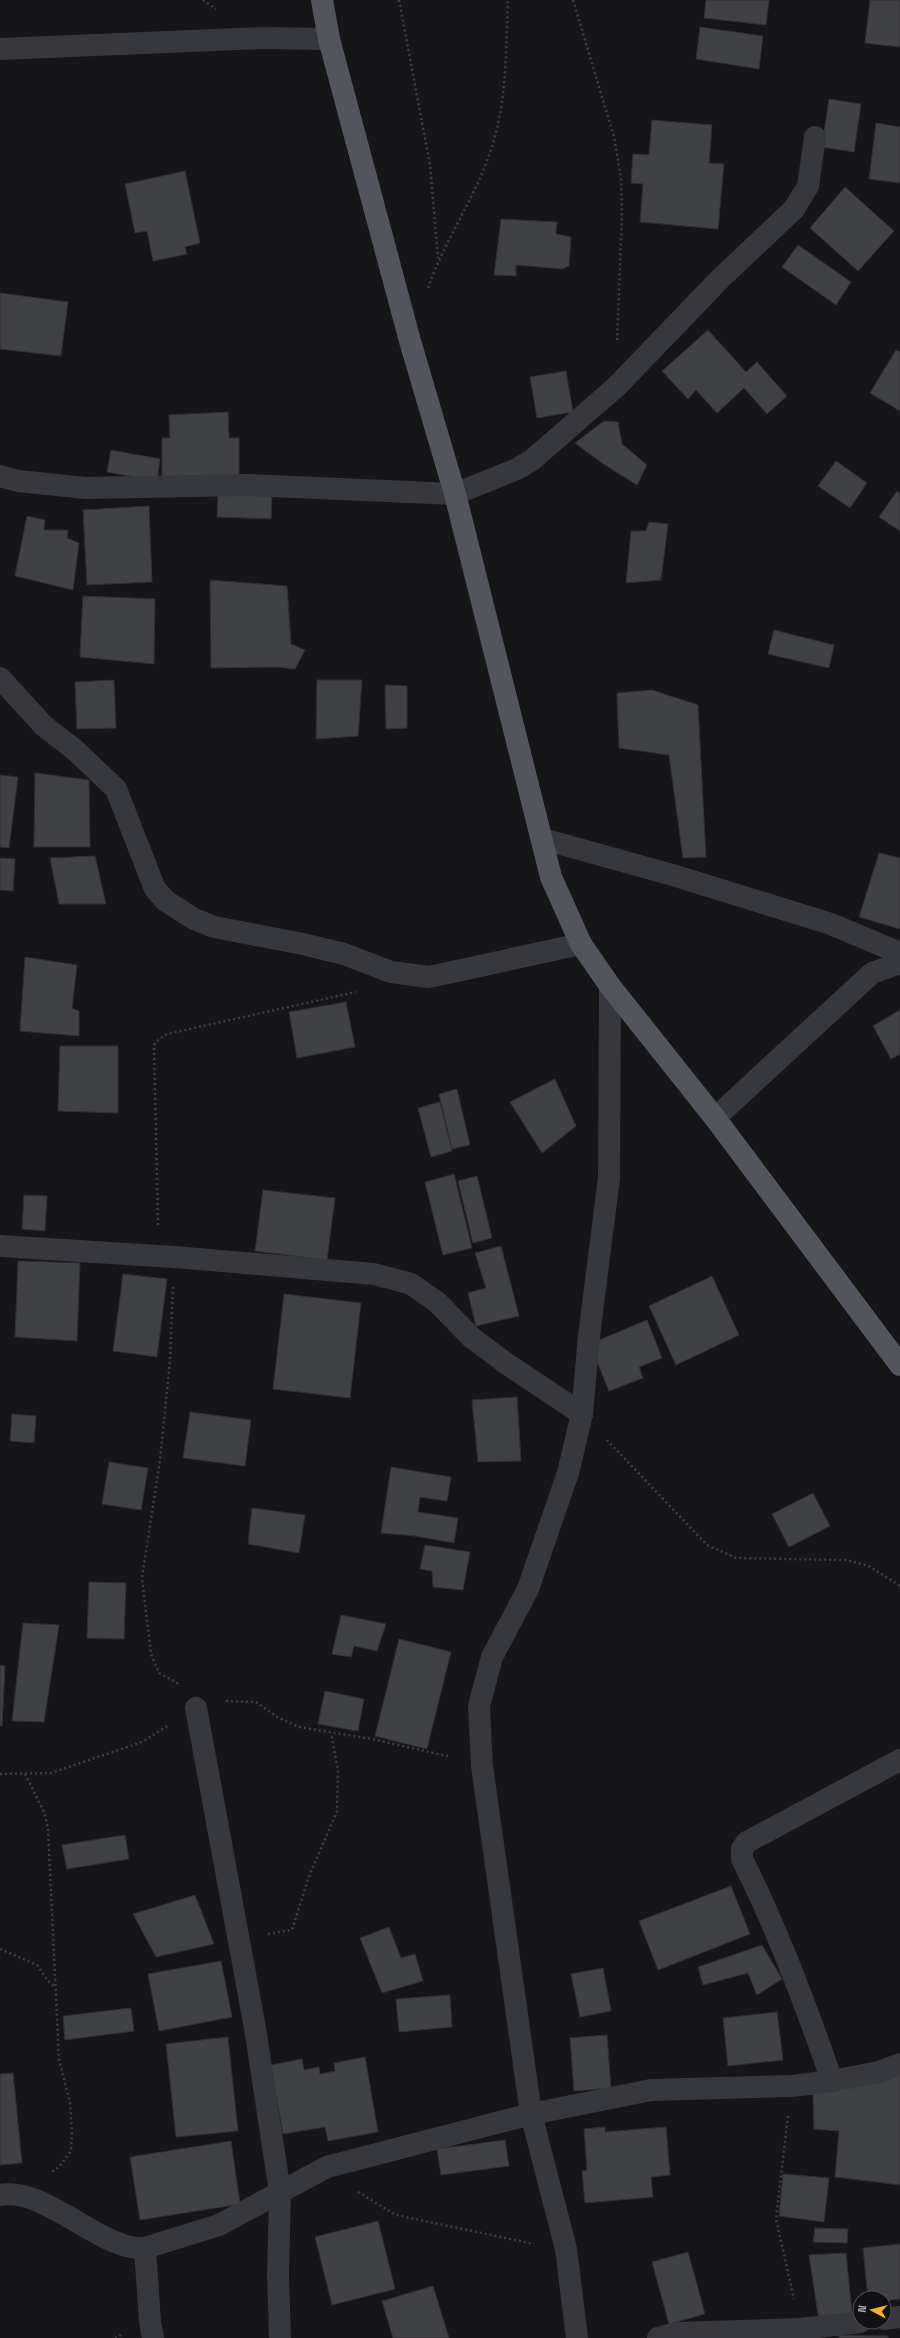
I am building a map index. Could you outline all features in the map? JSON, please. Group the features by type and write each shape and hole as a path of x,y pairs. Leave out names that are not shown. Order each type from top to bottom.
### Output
{"main road":[{"path":"322,0 329,39 410,341 455,494 551,877 581,944 610,986 715,1118 900,1365"}],"street":[{"path":"0,48 262,38 329,39"},
{"path":"0,476 18,481 86,488 248,485 455,494 517,469 532,460 616,387 721,278 794,209 808,186 815,137"},
{"path":"0,678 44,726 75,750 116,789 155,889 166,901 194,919 214,927 303,944 344,954 391,972 429,977 581,944"},
{"path":"542,839 676,876 831,924 900,953"},
{"path":"715,1118 872,973 900,963"},
{"path":"577,2338 566,2249 531,2114 482,1766 479,1706 492,1657 528,1589 568,1473 582,1414 589,1336 609,1178 610,986"},
{"path":"0,1246 166,1257 374,1274 412,1284 437,1302 471,1337 507,1364 582,1414"},
{"path":"196,1708 255,2028 280,2192 278,2275 280,2338"},
{"path":"832,2081 809,2014 769,1912 742,1859 742,1849 747,1842 900,1760"},
{"path":"5,2194 28,2198 60,2212 103,2236 134,2249 145,2248 219,2225 328,2167 531,2114 651,2090 792,2086 832,2081 879,2072 900,2064"},
{"path":"145,2248 150,2322 153,2338"},
{"path":"658,2338 678,2333 800,2329 852,2323"}],"path":[{"path":"399,0 430,165 438,259"},
{"path":"428,289 438,259 470,201 495,136 505,73 508,0"},
{"path":"573,0 614,137 621,178 622,216 616,387"},
{"path":"183,1686 169,1680 159,1673 151,1654 142,1578 160,1460 170,1360 166,1257 154,1081 154,1045 158,1040 168,1034 359,992"},
{"path":"582,1414 707,1545 736,1558 846,1560 869,1566 900,1586"},
{"path":"0,1774 51,1773 142,1742 196,1708 224,1701 256,1702 277,1717 299,1727 378,1740 482,1766"},
{"path":"238,1938 292,1930 297,1920 308,1879 337,1811 338,1770 331,1733"},
{"path":"5,2194 59,2167 71,2151 70,2102 59,2060 48,1828 44,1812 25,1774"},
{"path":"0,1949 37,1965 48,1981 55,1987"},
{"path":"792,2086 776,2219 800,2329"},
{"path":"328,2167 353,2188 396,2215 516,2241 566,2249"}],"building":[{"path":"706,0 769,0 766,25 704,18"},
{"path":"870,0 900,0 900,47 865,43"},
{"path":"700,27 763,36 759,69 696,59"},
{"path":"829,99 861,104 854,152 822,147"},
{"path":"652,120 712,125 709,163 724,164 718,229 640,222 643,184 631,183 633,154 649,155"},
{"path":"876,123 900,127 900,183 869,179"},
{"path":"185,171 200,243 185,247 187,254 153,261 147,231 135,233 125,184"},
{"path":"845,187 894,231 858,271 810,228"},
{"path":"501,219 557,222 556,234 571,237 569,266 562,269 516,265 516,276 494,275"},
{"path":"798,245 851,282 836,305 782,267"},
{"path":"0,293 68,302 61,356 0,349"},
{"path":"708,330 746,372 757,362 787,396 767,414 744,388 717,413 696,390 688,399 662,371"},
{"path":"896,350 900,352 900,411 870,393"},
{"path":"566,371 573,412 537,418 530,377"},
{"path":"228,412 229,438 239,438 239,483 162,483 162,438 170,438 169,415"},
{"path":"604,421 618,422 622,444 647,465 637,485 602,463 575,443"},
{"path":"111,450 160,459 157,481 107,472"},
{"path":"836,461 867,483 850,508 818,486"},
{"path":"897,491 900,494 900,531 879,517"},
{"path":"218,494 272,495 271,519 217,517"},
{"path":"149,506 152,582 87,585 83,510"},
{"path":"27,516 45,520 44,530 68,530 67,538 79,543 73,590 15,576"},
{"path":"649,522 668,524 661,580 626,583 631,531 646,531"},
{"path":"210,580 287,586 291,644 305,650 295,669 277,667 211,668"},
{"path":"83,596 155,599 154,664 80,657"},
{"path":"774,630 834,645 829,668 768,654"},
{"path":"114,680 116,728 77,729 75,682"},
{"path":"317,680 362,680 358,736 316,739"},
{"path":"385,685 407,686 407,728 386,729"},
{"path":"652,690 698,705 706,857 683,858 669,755 619,748 617,693"},
{"path":"35,773 89,780 90,847 34,847"},
{"path":"0,775 18,777 9,848 0,847"},
{"path":"879,853 900,858 900,929 859,917"},
{"path":"95,856 106,904 59,904 50,858"},
{"path":"0,858 15,859 13,891 0,890"},
{"path":"25,957 77,965 72,1008 79,1011 79,1036 20,1031"},
{"path":"346,1002 355,1047 297,1058 289,1012"},
{"path":"900,1010 900,1054 891,1059 873,1026"},
{"path":"60,1046 118,1046 118,1113 58,1111"},
{"path":"555,1079 576,1126 542,1153 510,1102"},
{"path":"457,1089 470,1145 452,1149 439,1094"},
{"path":"440,1102 452,1151 431,1157 418,1108"},
{"path":"454,1174 472,1248 443,1255 425,1182"},
{"path":"477,1176 492,1238 473,1243 458,1181"},
{"path":"263,1190 335,1198 327,1260 255,1251"},
{"path":"24,1195 47,1196 45,1231 22,1229"},
{"path":"501,1246 519,1316 476,1326 468,1293 486,1288 475,1253"},
{"path":"18,1261 80,1263 77,1341 15,1337"},
{"path":"123,1274 167,1279 157,1357 113,1351"},
{"path":"712,1276 739,1335 676,1365 649,1306"},
{"path":"284,1294 361,1303 350,1398 273,1389"},
{"path":"647,1320 662,1358 639,1367 643,1378 609,1391 590,1344"},
{"path":"517,1397 521,1461 478,1462 472,1400"},
{"path":"190,1412 251,1420 245,1466 183,1458"},
{"path":"12,1414 36,1416 34,1443 10,1441"},
{"path":"109,1462 148,1468 141,1510 102,1504"},
{"path":"391,1467 451,1477 447,1501 420,1497 418,1512 458,1518 454,1543 415,1536 381,1533"},
{"path":"813,1493 830,1526 789,1547 772,1514"},
{"path":"252,1508 305,1515 299,1553 248,1544"},
{"path":"425,1545 470,1552 463,1590 433,1587 432,1571 420,1569"},
{"path":"89,1582 126,1583 124,1639 87,1638"},
{"path":"341,1615 386,1624 377,1651 354,1646 351,1657 332,1654"},
{"path":"23,1623 59,1625 44,1722 12,1721"},
{"path":"399,1639 451,1652 427,1749 375,1736"},
{"path":"0,1665 5,1666 2,1726 0,1726"},
{"path":"325,1691 364,1699 358,1731 318,1724"},
{"path":"125,1835 129,1859 67,1869 62,1845"},
{"path":"731,1886 750,1934 658,1970 639,1921"},
{"path":"195,1895 214,1944 156,1957 133,1914"},
{"path":"389,1927 401,1958 415,1954 423,1981 382,1993 360,1938"},
{"path":"762,1945 782,1979 757,1995 748,1973 703,1985 698,1967"},
{"path":"221,1961 232,2017 159,2031 148,1974"},
{"path":"603,1968 611,2011 580,2017 571,1974"},
{"path":"450,1995 452,2027 399,2032 396,1999"},
{"path":"131,2008 134,2031 65,2040 63,2016"},
{"path":"777,2012 783,2060 728,2066 723,2018"},
{"path":"607,2035 611,2088 574,2091 570,2038"},
{"path":"228,2037 238,2131 176,2137 166,2044"},
{"path":"365,2057 378,2132 328,2141 325,2127 283,2134 271,2065 302,2059 304,2070 319,2067 320,2074 335,2071 334,2063"},
{"path":"13,2073 22,2163 0,2165 0,2074"},
{"path":"900,2074 900,2185 835,2177 839,2131 814,2129 813,2094"},
{"path":"605,2127 605,2132 666,2127 670,2175 651,2177 653,2197 585,2203 582,2171 587,2170 584,2129"},
{"path":"505,2140 509,2166 441,2175 437,2149"},
{"path":"231,2141 240,2204 140,2220 130,2157"},
{"path":"783,2174 829,2178 824,2222 779,2216"},
{"path":"378,2221 395,2289 332,2305 315,2237"},
{"path":"815,2228 848,2229 847,2243 813,2242"},
{"path":"900,2244 900,2299 892,2300 892,2290 867,2290 863,2248"},
{"path":"688,2252 705,2314 669,2324 652,2262"},
{"path":"846,2253 852,2313 819,2321 809,2255"},
{"path":"433,2286 449,2338 393,2338 382,2301"},
{"path":"839,2335 888,2336 888,2338 839,2338"}]}
